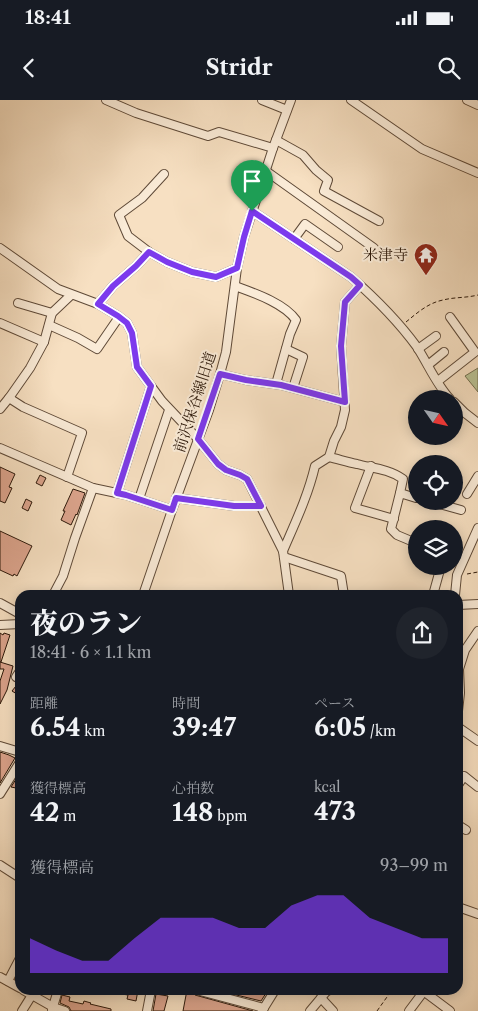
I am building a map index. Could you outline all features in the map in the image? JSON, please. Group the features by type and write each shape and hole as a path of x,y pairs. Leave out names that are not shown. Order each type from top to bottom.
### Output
{"street":[{"path":"106,100 136,113 208,136 218,132 275,144 303,155 328,180 324,191 379,221"},
{"path":"262,100 287,110"},
{"name":"前沢保谷線旧道","path":"145,590 220,374 226,352 237,268 244,237 291,100"},
{"path":"351,100 422,149 478,173"},
{"path":"467,100 478,105"},
{"path":"266,171 374,248"},
{"path":"164,174 142,198 119,215 128,236 149,252 192,272 216,277 237,268"},
{"path":"252,211 351,277 360,285 401,326 444,390"},
{"path":"294,240 305,224 338,247"},
{"path":"0,248 49,284 71,295 98,304 127,323 132,333 137,367 151,386 218,464 226,470 247,479 283,554 289,590"},
{"path":"98,304 113,286 149,252"},
{"path":"283,554 311,485 315,466 329,457 341,427 345,410 341,346 345,302 360,285"},
{"path":"235,286 271,301 292,314 296,320 276,384"},
{"path":"0,409 30,368 44,342 52,313 71,295"},
{"path":"18,303 52,313"},
{"path":"49,325 98,349 119,317"},
{"path":"438,381 475,352 450,317"},
{"path":"0,323 44,342"},
{"path":"418,349 436,336"},
{"path":"286,349 303,357 293,388"},
{"path":"428,365 444,352"},
{"path":"220,374 276,384 345,402"},
{"path":"117,493 151,386"},
{"path":"9,398 23,407 82,433 68,477"},
{"path":"139,499 170,410"},
{"path":"463,410 478,423"},
{"path":"0,448 93,488 139,499 172,510"},
{"path":"329,457 359,465 371,466 397,474 403,478 391,529 398,536 408,540"},
{"path":"371,466 355,508 394,519"},
{"path":"467,494 478,476"},
{"path":"56,590 63,576 93,488"},
{"path":"400,493 408,496"},
{"path":"176,498 234,506 261,506"},
{"path":"463,562 478,528"},
{"path":"283,554 341,576 343,590"},
{"path":"434,590 439,575"},
{"path":"456,590 457,575"},
{"path":"0,603 15,611"},
{"path":"463,605 478,604"},
{"path":"0,625 15,624"},
{"path":"463,656 465,650 478,631"},
{"path":"463,730 478,741"},
{"path":"0,746 15,750"},
{"path":"0,794 15,770"},
{"path":"463,778 464,776 478,787"},
{"path":"0,865 15,875"},
{"path":"463,909 478,914"},
{"path":"8,982 15,968"},
{"path":"0,977 15,986"},
{"path":"22,1011 32,995 52,1009 65,1011"},
{"path":"52,1009 56,995"},
{"path":"147,1011 150,995"},
{"path":"213,995 263,1010 271,995"},
{"path":"310,1011 323,995"},
{"path":"326,995 333,1011"},
{"path":"409,1011 420,995"},
{"path":"428,995 450,1011"}],"path":[{"path":"401,326 427,306 440,300 478,295"},
{"path":"463,575 478,572"},
{"path":"377,1011 388,995"}],"green space":[{"path":"478,368 478,392 465,376"}],"building":[{"path":"0,467 15,474 9,487 12,488 5,503 0,501"},
{"path":"40,475 46,478 42,486 36,483"},
{"path":"73,489 85,493 71,525 61,520"},
{"path":"26,499 32,502 28,511 22,508"},
{"path":"0,531 32,546 17,576 0,570"},
{"path":"0,633 10,635 1,662 0,662"},
{"path":"0,662 13,666 7,690 0,704 0,681 4,669 0,669"},
{"path":"0,752 15,758 0,783"},
{"path":"62,995 70,997 69,1001 83,1004 84,1001 111,1009 111,1011 71,1011 69,1007 60,1003"},
{"path":"128,995 137,995 136,1001 127,999"},
{"path":"156,995 168,996 164,1011 153,1011"},
{"path":"186,995 195,995 253,1011 183,1011"},
{"path":"236,995 265,995 261,1001"}],"place":[{"name":"米津寺","path":"426,276"}],"route":[{"path":"252,211 351,277 360,285 345,302 341,346 345,402 281,385 220,374 198,439 218,464 226,470 247,479 261,506 234,506 176,498 172,510 117,493 151,386 137,367 132,333 127,323 98,304 113,286 149,252 192,272 216,277 237,268 252,211"}]}
